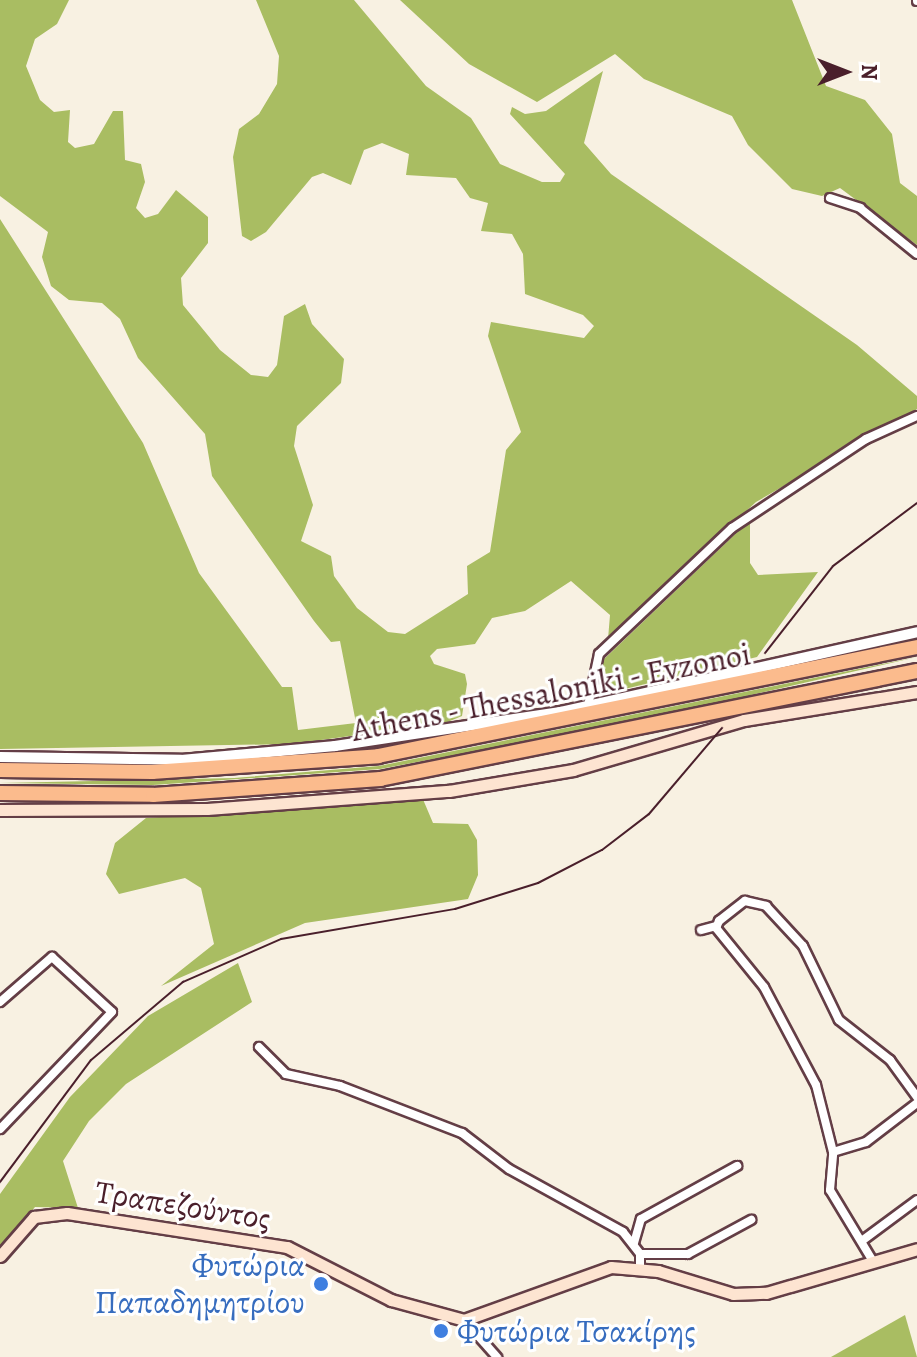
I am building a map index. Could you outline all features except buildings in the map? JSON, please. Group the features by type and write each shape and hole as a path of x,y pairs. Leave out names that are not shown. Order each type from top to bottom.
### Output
{"highway":[{"name":"Athens - Thessaloniki - Evzonoi","path":"0,770 179,771 378,756 917,647"},
{"name":"Athens - Thessaloniki - Evzonoi","path":"0,793 153,795 380,779 553,750 917,671"}],"main road":[{"path":"0,810 207,809 449,791 573,770 744,720 917,692"},
{"name":"Τραπεζούντος","path":"0,1256 34,1217 67,1213 287,1247 391,1300 464,1320"},
{"path":"464,1320 597,1270 640,1267 750,1294 917,1249"}],"street":[{"path":"830,198 860,208 917,254"},
{"path":"588,706 599,654 732,528 866,439 917,416"},
{"path":"0,757 98,761 260,754 588,706 917,632"},
{"path":"701,930 716,926 745,901 759,899 803,946 845,1026 890,1060 917,1100 866,1142 833,1152"},
{"path":"716,926 788,1027 816,1085 833,1152 830,1190 863,1240 874,1263"},
{"path":"0,1002 52,957 112,1012 0,1129"},
{"path":"259,1047 286,1074 340,1086 462,1133 634,1243 640,1254 640,1267"},
{"path":"634,1243 641,1219 737,1166"},
{"path":"863,1240 917,1200"},
{"path":"640,1254 688,1254 751,1220"},
{"path":"464,1320 497,1357"}],"green space":[{"path":"0,0 69,0 57,24 35,39 26,66 40,100 54,112 70,110 68,142 75,148 94,144 113,111 123,111 125,160 141,164 145,182 136,208 145,218 158,214 176,190 208,217 208,243 181,278 183,305 220,350 251,375 268,377 277,365 284,316 305,304 312,324 344,359 341,383 297,426 294,446 313,505 301,541 331,556 334,576 357,608 388,632 405,634 468,594 467,566 490,552 506,450 521,432 488,336 491,322 584,338 594,326 583,315 525,294 523,254 512,234 481,231 488,203 470,198 456,178 406,175 409,154 382,143 364,150 351,185 323,173 312,177 266,232 251,241 242,236 233,157 239,129 259,114 277,84 279,56 256,0 354,0 426,86 471,118 500,164 542,182 560,182 565,174 510,114 512,107 525,114 546,111 603,71 584,143 611,174 857,345 917,396 917,409 756,502 608,639 610,615 571,581 525,611 492,618 475,644 437,649 430,656 434,664 465,674 467,684 462,716 445,723 292,744 0,749 0,219 143,443 199,573 282,687 292,687 298,730 356,723 340,641 331,642 314,621 212,476 205,434 138,358 120,319 102,303 69,300 51,286 42,257 48,232 0,196"},
{"path":"400,0 792,0 826,86 865,100 892,134 900,183 917,196 917,245 840,188 822,196 792,189 748,145 732,116 644,79 615,54 537,102 469,64"},
{"path":"750,520 750,563 758,575 818,572 757,657 604,694 596,677 602,661"},
{"path":"917,657 646,719 380,769 153,785 0,783 234,778 379,766"},
{"path":"422,797 433,823 468,824 477,840 478,875 468,899 305,923 161,986 214,944 201,888 185,878 119,894 106,874 115,843 146,818"},
{"path":"238,963 252,1002 126,1084 89,1121 63,1161 78,1208 35,1207 0,1249 0,1194 70,1097 148,1016"},
{"path":"905,1315 917,1357 831,1357"}],"railway":[{"path":"765,653 833,566 917,503"},
{"path":"0,1182 91,1060 183,982 281,939 455,909 538,883 602,850 649,814 722,728"}],"place":[{"name":"Φυτώρια Παπαδημητρίου","path":"321,1284"},
{"name":"Φυτώρια Τσακίρης","path":"441,1331"}]}
